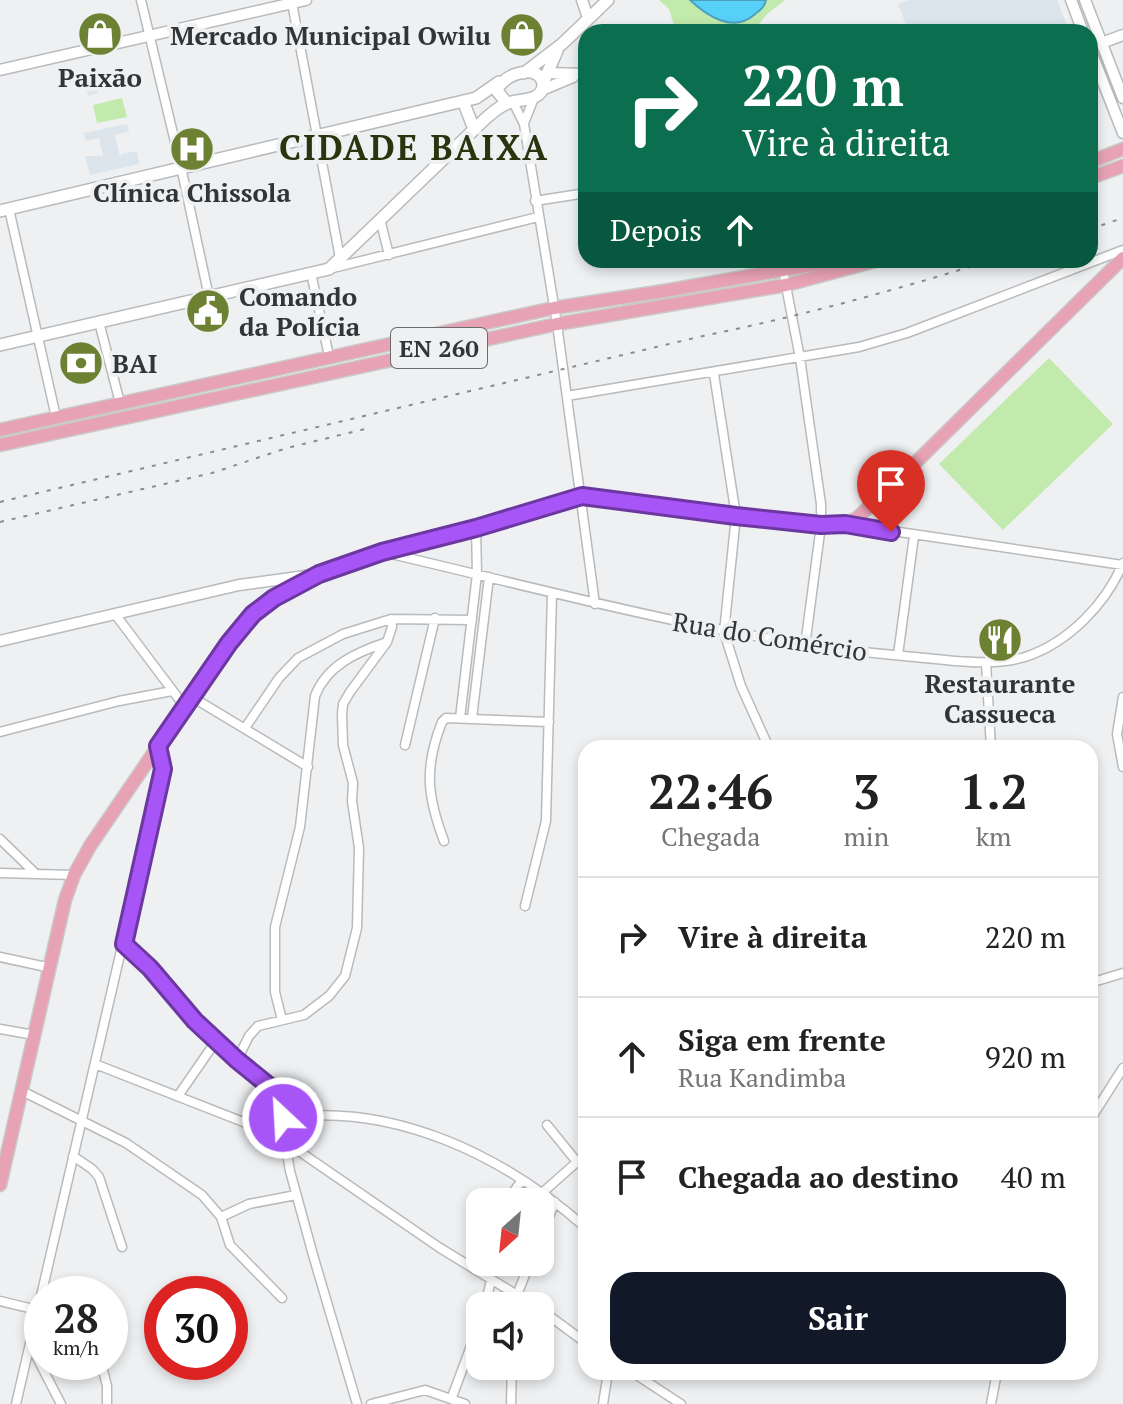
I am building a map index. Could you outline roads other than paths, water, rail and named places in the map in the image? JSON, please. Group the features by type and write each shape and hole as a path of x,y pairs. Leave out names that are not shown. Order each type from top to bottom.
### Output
{"main road":[{"path":"582,24 608,0"},
{"path":"4,210 479,97 500,82 528,73 578,28"},
{"path":"0,345 329,269 474,129 510,102 542,86 562,44"},
{"path":"528,73 539,75 542,86"},
{"path":"500,82 497,91 510,102"},
{"path":"463,101 474,129"},
{"path":"1098,159 1123,149"},
{"path":"1098,175 1123,166"},
{"path":"0,1185 5,1150 22,1091 65,900 74,875 90,846 188,702 253,614 274,598 319,574 382,552 582,496 736,516 821,525 845,524 857,518 901,477 1123,258"},
{"name":"EN 260","path":"0,430 460,327 664,291 773,268"},
{"name":"EN 260","path":"0,445 463,343 786,285 849,268"},
{"path":"664,291 668,306"},
{"path":"460,327 463,343"},
{"path":"446,330 450,346"},
{"path":"230,379 234,392"},
{"path":"16,427 20,441"}],"street":[{"path":"141,0 209,297"},
{"path":"0,70 306,0"},
{"path":"582,0 588,18"},
{"path":"1071,0 1080,24"},
{"path":"1085,0 1094,24"},
{"path":"292,3 340,258"},
{"path":"1098,33 1123,98"},
{"path":"1098,45 1123,35"},
{"path":"1098,69 1123,133"},
{"path":"542,86 578,76"},
{"path":"524,124 542,86 578,76"},
{"path":"510,102 524,124 557,324 595,604"},
{"path":"535,201 578,194"},
{"path":"4,210 56,417"},
{"path":"329,269 538,217"},
{"path":"380,219 389,255"},
{"path":"1098,260 1123,250"},
{"path":"782,268 800,358 821,504 805,646"},
{"path":"567,396 714,374 859,347 907,333 1076,268"},
{"path":"311,273 329,356"},
{"path":"99,322 120,403"},
{"path":"714,374 736,516 724,632 741,686 765,740"},
{"path":"845,524 1123,564"},
{"path":"460,718 477,574 476,528"},
{"path":"898,655 914,536"},
{"name":"Rua do Comércio","path":"382,552 724,632 805,646 986,663 1027,656 1061,638 1093,610 1123,564"},
{"path":"0,641 239,585 319,574"},
{"path":"472,718 489,577"},
{"path":"1116,577 1123,590"},
{"path":"525,906 546,821 552,593"},
{"path":"115,614 172,691 188,702 245,728 308,767"},
{"path":"405,745 435,618"},
{"path":"245,728 279,678 298,658 343,634 391,619 472,620"},
{"path":"237,1060 253,1031 262,1024 304,1015 329,996 345,976 357,928 359,848 352,801 353,783 343,745 343,704 387,642 391,619"},
{"path":"282,1020 275,992 275,927 300,827 315,696 320,681 342,662 387,642"},
{"path":"986,663 991,740"},
{"path":"0,732 119,701 172,691"},
{"path":"1123,697 1117,734 1123,767"},
{"path":"444,841 429,801 429,779 442,722 446,718 472,718 549,722"},
{"path":"45,1276 163,769 158,746"},
{"path":"0,839 35,873"},
{"path":"0,873 74,875"},
{"path":"124,944 144,961 195,1021 274,1090 282,1107 283,1118 274,1134"},
{"path":"0,957 51,968"},
{"path":"1098,981 1123,973"},
{"path":"0,1029 34,1035"},
{"path":"178,1096 216,1041"},
{"path":"95,1064 274,1134 512,1292"},
{"path":"1098,1107 1123,1068"},
{"path":"22,1091 162,1166 202,1195 221,1217 230,1245 282,1298"},
{"path":"283,1118 352,1118 408,1125 487,1160 534,1188"},
{"path":"547,1125 577,1162 548,1188"},
{"path":"285,1142 296,1195 357,1404"},
{"path":"73,1156 99,1177 122,1247"},
{"path":"516,1188 522,1180"},
{"path":"221,1217 249,1204 296,1195"},
{"path":"555,1202 578,1221"},
{"path":"488,1292 491,1280"},
{"path":"0,1301 24,1307"},
{"path":"554,1320 578,1337"},
{"path":"452,1397 466,1364"},
{"path":"16,1404 24,1369"},
{"path":"49,1380 61,1404"},
{"path":"106,1380 107,1404"},
{"path":"511,1404 512,1380"},
{"path":"603,1404 607,1380"},
{"path":"644,1380 681,1404"},
{"path":"991,1404 996,1380"},
{"path":"371,1404 418,1390 433,1391 465,1404"}],"water":[{"path":"690,0 766,0 763,7 746,20 729,22 712,17"}],"railway":[{"path":"1098,226 1123,218"},
{"path":"0,502 776,320 965,268"},
{"path":"0,522 212,473 287,448 369,428"}],"place":[{"name":"Paixão","path":"100,34"},
{"name":"Mercado Municipal Owilu","path":"522,35"},
{"name":"Clínica Chissola","path":"192,149"},
{"name":"Comando da Polícia","path":"208,311"},
{"name":"BAI","path":"81,363"},
{"name":"Restaurante Cassueca","path":"1000,640"}],"district":[{"name":"CIDADE BAIXA","path":"414,147"}]}
